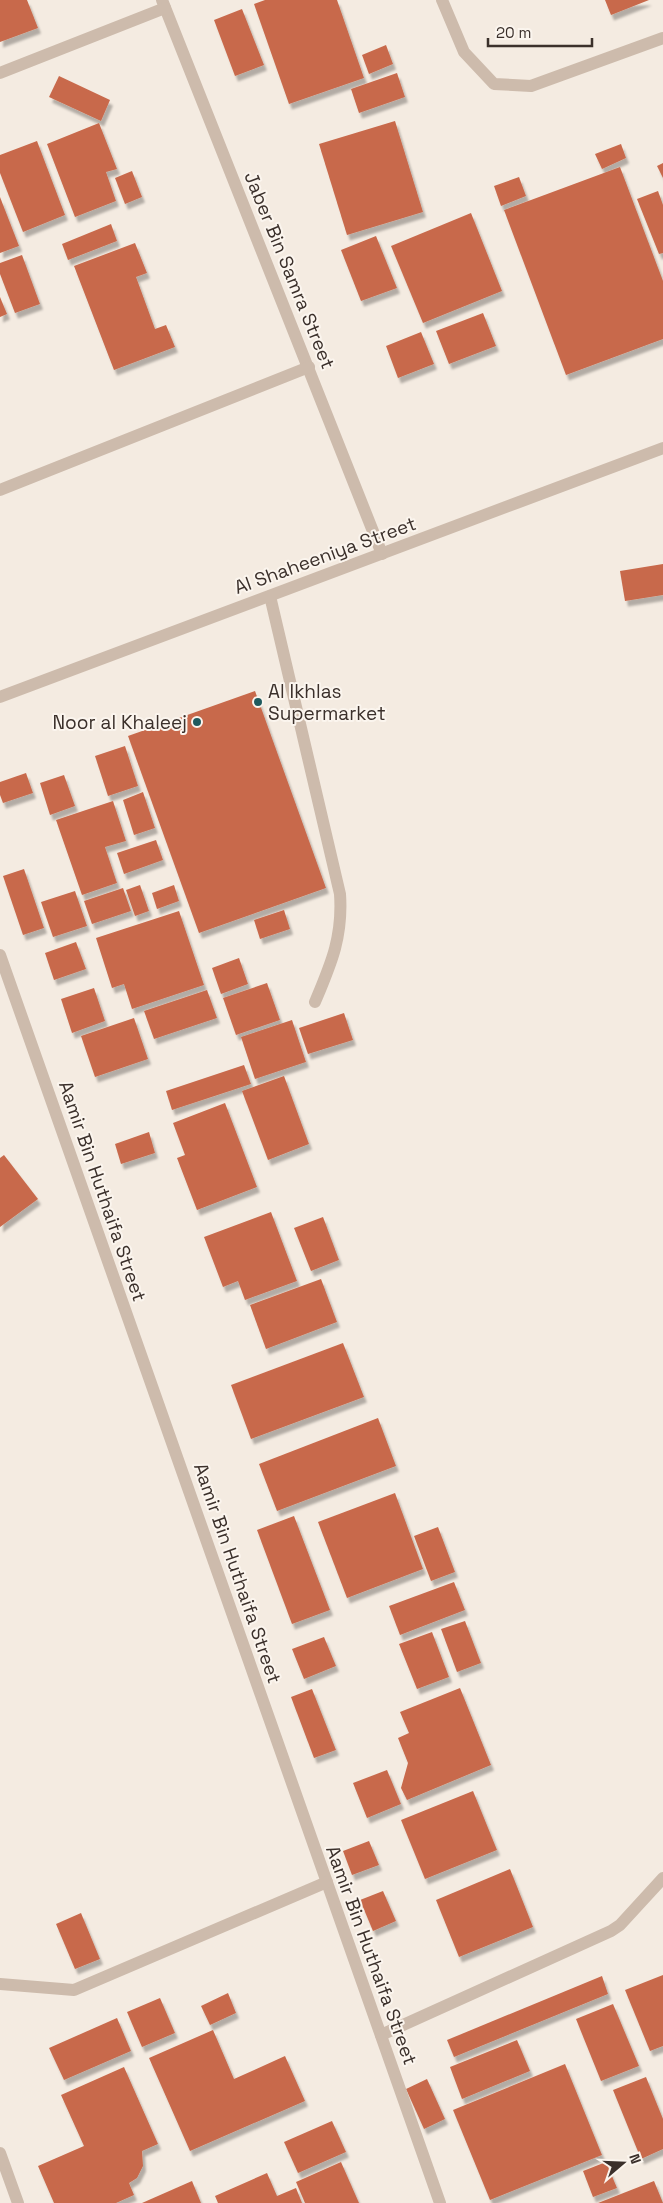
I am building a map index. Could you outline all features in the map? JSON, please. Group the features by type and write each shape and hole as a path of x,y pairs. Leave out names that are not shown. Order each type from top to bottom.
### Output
{"street":[{"path":"442,0 464,52 494,84 531,86 663,38"},
{"path":"0,73 164,4"},
{"name":"Jaber Bin Samra Street","path":"164,4 382,554"},
{"path":"0,490 308,367"},
{"name":"Al Shaheeniya Street","path":"0,697 663,448"},
{"path":"270,596 340,894 342,915 335,955 315,1002"},
{"name":"Aamir Bin Huthaifa Street","path":"0,955 440,2203"},
{"path":"381,2035 611,1931 620,1924 663,1878"},
{"path":"0,1984 74,1990 327,1882"},
{"path":"0,2153 18,2203"}],"building":[{"path":"0,0 27,0 38,28 0,42"},
{"path":"265,0 337,0 364,78 289,104 254,4"},
{"path":"605,0 649,0 611,15"},
{"path":"242,9 264,65 235,76 214,20"},
{"path":"386,45 393,64 369,74 362,55"},
{"path":"397,73 405,97 359,113 351,89"},
{"path":"59,76 110,100 101,121 49,97"},
{"path":"395,121 423,212 347,235 319,144"},
{"path":"99,123 117,169 106,172 116,201 75,217 47,144"},
{"path":"37,141 65,215 23,232 0,173 0,155"},
{"path":"621,144 626,158 602,169 595,154"},
{"path":"663,163 663,178 657,166"},
{"path":"620,167 663,281 663,339 566,375 504,210"},
{"path":"132,171 142,197 125,204 115,178"},
{"path":"519,177 526,196 501,206 494,186"},
{"path":"658,191 663,205 663,253 659,254 637,199"},
{"path":"0,197 19,246 0,253"},
{"path":"471,213 502,291 423,323 391,246"},
{"path":"111,224 117,241 68,260 62,244"},
{"path":"376,236 397,288 361,301 341,250"},
{"path":"135,243 147,273 136,277 155,329 166,325 175,347 114,370 74,266"},
{"path":"22,255 40,304 15,313 0,274 0,263"},
{"path":"0,297 7,314 0,317"},
{"path":"483,313 496,346 449,364 436,331"},
{"path":"421,332 434,364 398,378 386,346"},
{"path":"663,564 663,595 625,601 620,571"},
{"path":"255,691 326,888 199,933 128,736"},
{"path":"125,746 138,786 108,796 95,756"},
{"path":"26,773 33,793 3,803 0,795 0,782"},
{"path":"64,775 75,806 50,815 40,783"},
{"path":"143,792 155,828 134,835 123,800"},
{"path":"113,801 126,841 105,847 117,883 82,895 56,820"},
{"path":"156,840 163,860 124,874 117,853"},
{"path":"24,869 44,928 23,935 3,876"},
{"path":"140,885 149,911 135,916 126,890"},
{"path":"174,885 179,901 157,909 152,893"},
{"path":"123,888 131,911 92,924 84,901"},
{"path":"75,891 87,926 53,937 41,902"},
{"path":"284,910 290,929 260,939 254,920"},
{"path":"179,911 204,985 132,1009 124,984 112,988 96,938"},
{"path":"76,942 86,969 54,980 45,953"},
{"path":"239,958 248,984 221,994 212,968"},
{"path":"267,983 280,1020 236,1035 223,998"},
{"path":"94,988 105,1021 72,1033 61,999"},
{"path":"207,990 217,1018 154,1039 144,1011"},
{"path":"344,1013 353,1040 308,1054 299,1028"},
{"path":"134,1018 148,1059 95,1077 81,1036"},
{"path":"292,1020 306,1062 255,1079 241,1037"},
{"path":"244,1065 251,1084 172,1110 166,1091"},
{"path":"284,1076 309,1144 268,1160 242,1091"},
{"path":"225,1103 257,1187 197,1210 177,1158 185,1155 173,1123"},
{"path":"149,1132 155,1153 121,1164 115,1144"},
{"path":"4,1155 38,1199 0,1227 0,1158"},
{"path":"271,1212 297,1281 245,1300 238,1281 223,1287 204,1237"},
{"path":"323,1217 339,1260 311,1271 294,1228"},
{"path":"321,1279 337,1322 266,1349 250,1305"},
{"path":"343,1343 364,1397 251,1439 231,1385"},
{"path":"378,1418 396,1466 277,1511 259,1464"},
{"path":"395,1493 423,1569 347,1598 318,1522"},
{"path":"294,1516 330,1610 292,1624 257,1530"},
{"path":"438,1527 455,1572 431,1581 414,1536"},
{"path":"454,1582 465,1610 400,1635 389,1606"},
{"path":"465,1621 481,1663 457,1672 441,1629"},
{"path":"432,1632 449,1677 417,1689 399,1644"},
{"path":"324,1637 336,1666 304,1679 292,1649"},
{"path":"460,1688 491,1765 407,1800 401,1788 408,1763 398,1738 409,1733 400,1712"},
{"path":"312,1689 336,1750 314,1758 291,1697"},
{"path":"387,1770 401,1804 367,1818 353,1783"},
{"path":"473,1791 497,1850 425,1879 401,1820"},
{"path":"369,1841 379,1865 352,1875 343,1851"},
{"path":"510,1869 533,1927 459,1957 436,1900"},
{"path":"383,1891 396,1921 373,1931 360,1900"},
{"path":"81,1913 100,1959 75,1969 56,1924"},
{"path":"663,1975 663,2046 650,2051 625,1990"},
{"path":"602,1976 608,1994 454,2057 447,2040"},
{"path":"228,1993 236,2013 210,2025 201,2006"},
{"path":"160,1998 175,2033 142,2047 127,2012"},
{"path":"613,2004 639,2066 601,2081 576,2019"},
{"path":"117,2018 131,2051 64,2080 49,2048"},
{"path":"213,2030 234,2079 285,2056 305,2101 190,2151 149,2058"},
{"path":"517,2040 530,2071 462,2099 450,2067"},
{"path":"565,2064 602,2155 490,2200 453,2110"},
{"path":"124,2067 158,2144 142,2151 143,2166 137,2178 129,2183 134,2195 116,2203 54,2203 38,2166 84,2146 61,2095"},
{"path":"646,2077 663,2119 663,2149 641,2159 613,2090"},
{"path":"427,2079 445,2119 424,2129 406,2089"},
{"path":"332,2121 346,2152 298,2173 284,2142"},
{"path":"341,2162 359,2203 305,2203 296,2182"},
{"path":"606,2162 617,2188 593,2197 583,2171"},
{"path":"267,2173 277,2196 296,2188 302,2203 218,2203 215,2196"},
{"path":"192,2181 201,2203 142,2203"},
{"path":"654,2181 663,2203 598,2203"}],"place":[{"name":"Al Ikhlas Supermarket","path":"258,702"},
{"name":"Noor al Khaleej","path":"197,722"}]}
